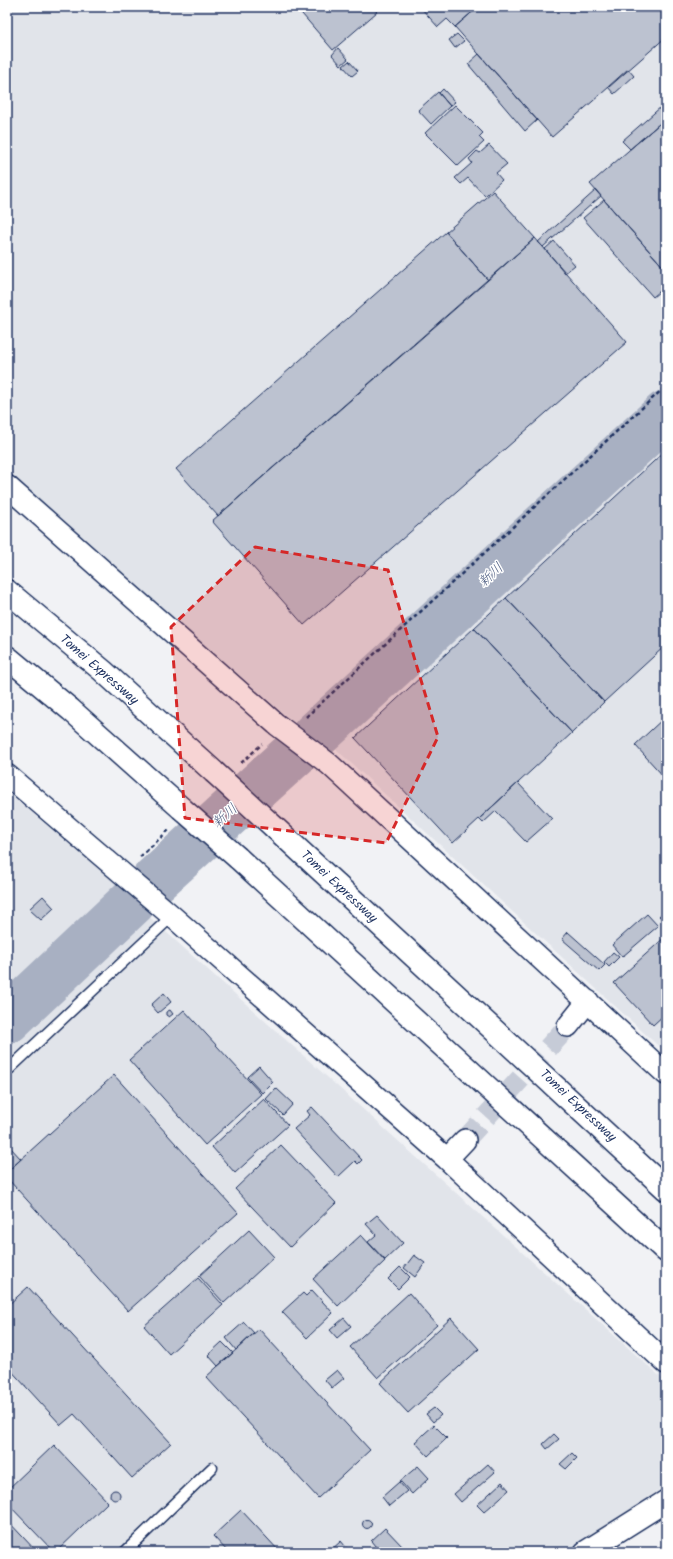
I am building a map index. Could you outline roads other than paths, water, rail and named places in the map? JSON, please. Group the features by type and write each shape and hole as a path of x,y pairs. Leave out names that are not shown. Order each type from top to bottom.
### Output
{"highway":[{"name":"Tomei Expressway","path":"7,591 102,671 214,772 666,1189"},
{"path":"7,657 71,710 178,816 238,858 666,1251"}],"street":[{"path":"7,486 289,733 329,764 666,1074"},
{"path":"7,775 172,916 447,1159 666,1363"},
{"path":"568,1026 588,1001"},
{"path":"447,1159 464,1140"},
{"path":"585,1552 666,1501"}],"lane":[{"path":"7,1071 172,916"},
{"path":"126,1552 212,1468"}],"waterway":[{"name":"新川","path":"315,736 666,414"},
{"name":"新川","path":"155,880 296,752"},
{"name":"新川","path":"7,1020 133,901"}],"tunnel":[{"path":"465,1140 568,1026"}]}
